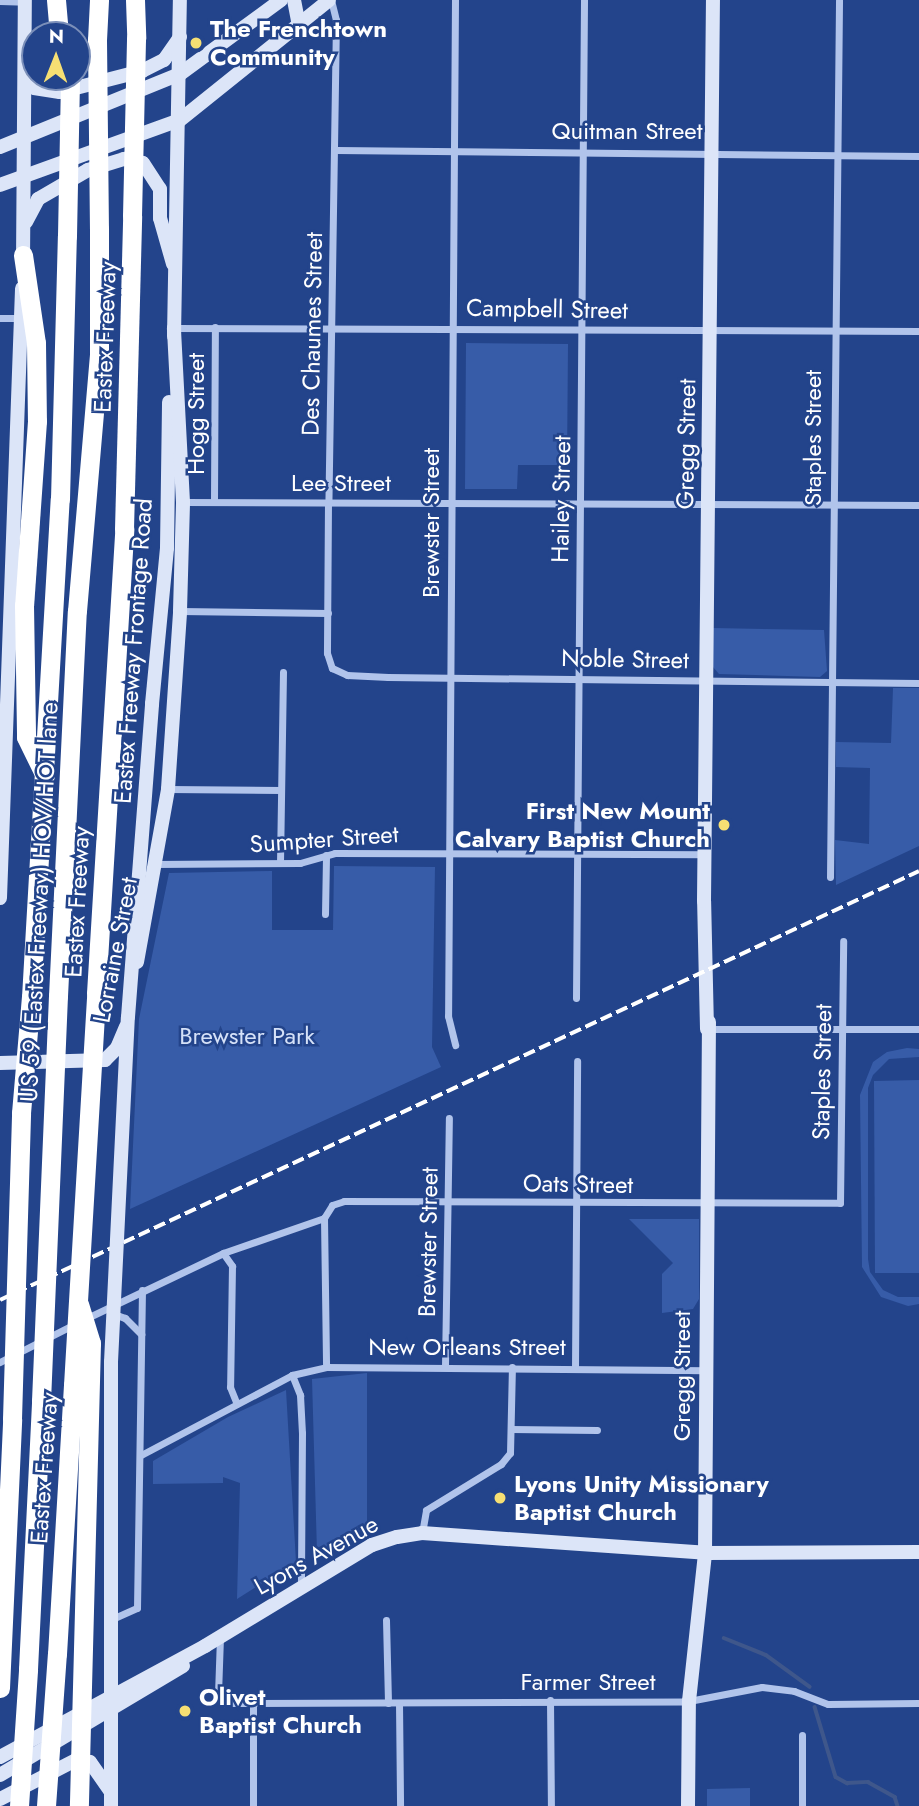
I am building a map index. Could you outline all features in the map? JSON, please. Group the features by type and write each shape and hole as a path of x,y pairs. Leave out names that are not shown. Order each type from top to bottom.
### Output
{"highway":[{"path":"56,0 58,21"},
{"path":"69,0 69,21"},
{"name":"US 59 (Eastex Freeway) HOV/HOT lane","path":"19,1806 29,1669 77,611 99,355 99,0"},
{"name":"Eastex Freeway","path":"46,1806 79,1304 124,529 135,0"},
{"name":"Eastex Freeway","path":"0,1686 12,1419 21,1113 47,779 68,91"},
{"path":"23,255 36,343 37,421 24,605 26,737 47,779"},
{"path":"79,1304 92,1343 79,1806"}],"main road":[{"name":"Eastex Freeway Frontage Road","path":"111,1799 111,1362 128,1017 167,548 177,279 180,0"},
{"path":"0,147 180,74 281,0"},
{"path":"294,0 299,25"},
{"path":"0,185 180,120 330,0"},
{"name":"Gregg Street","path":"688,1806 689,1700 705,1553 704,1204 713,0"},
{"path":"25,1 25,21"},
{"path":"91,84 142,71 164,60 180,37"},
{"path":"0,898 7,541 23,255 24,91"},
{"path":"23,225 38,199 50,190 124,159 143,163 160,189 160,218 177,279"},
{"name":"Lorraine Street","path":"0,1063 105,1060 117,1048 126,1027 168,789 180,611 183,502 174,328"},
{"path":"0,606 7,541"},
{"name":"Lyons Avenue","path":"0,1757 205,1646 372,1545 422,1534 705,1553 919,1552"},
{"name":"Lyons Avenue","path":"0,1775 112,1711 187,1664 205,1646"},
{"path":"0,1799 76,1760 90,1762 111,1799"}],"street":[{"name":"Des Chaumes Street","path":"330,0 336,20 336,150 328,503 328,613 332,668"},
{"name":"Brewster Street","path":"455,0 450,327 448,1023 455,1045"},
{"name":"Hailey Street","path":"576,998 584,0"},
{"name":"Staples Street","path":"830,877 833,331 839,0"},
{"path":"0,1 25,1"},
{"name":"Quitman Street","path":"336,150 919,156"},
{"path":"0,318 20,318"},
{"name":"Campbell Street","path":"174,328 330,326 919,331"},
{"name":"Hogg Street","path":"214,501 215,327"},
{"name":"Lee Street","path":"183,502 919,505"},
{"path":"180,611 328,613"},
{"name":"Noble Street","path":"332,668 347,675 919,683"},
{"path":"280,863 283,672"},
{"path":"168,789 281,790"},
{"name":"Sumpter Street","path":"155,864 280,863 326,855 706,854"},
{"path":"326,855 326,914"},
{"name":"Staples Street","path":"840,1203 843,942"},
{"path":"707,1029 919,1029"},
{"path":"575,1368 578,1061"},
{"name":"Brewster Street","path":"445,1366 449,1118"},
{"name":"Oats Street","path":"142,1290 223,1253 324,1218 332,1205 344,1201 840,1203"},
{"path":"324,1218 326,1367"},
{"path":"223,1253 232,1266 230,1387 237,1404"},
{"path":"0,1362 142,1290 137,1608 111,1619"},
{"path":"103,1310 125,1318 141,1335"},
{"name":"New Orleans Street","path":"141,1455 292,1375 326,1367 705,1370"},
{"path":"422,1534 426,1510 507,1458 512,1429 512,1367"},
{"path":"292,1375 300,1395 302,1433 301,1586"},
{"path":"512,1429 597,1430"},
{"path":"386,1620 388,1703"},
{"name":"Farmer Street","path":"220,1637 219,1701 400,1703 689,1700 762,1687 794,1691 828,1704 919,1703"},
{"path":"550,1700 551,1806"},
{"path":"253,1703 253,1806"},
{"path":"400,1703 400,1806"},
{"path":"802,1735 802,1806"}],"green space":[{"path":"466,343 568,344 567,465 518,465 517,489 465,489"},
{"path":"713,628 824,630 827,671 820,677 719,674 713,667"},
{"path":"893,688 919,688 919,846 836,885 835,840 869,844 870,768 836,767 836,742 891,743"},
{"name":"Brewster Park","path":"334,866 435,867 432,1047 441,1067 130,1209 139,1019 169,873 272,871 272,930 333,930"},
{"path":"907,1048 919,1049 919,1057 889,1059 873,1075 868,1088 868,1259 870,1272 883,1290 898,1297 919,1297 919,1304 908,1306 881,1297 862,1267 860,1095 873,1062 887,1052"},
{"path":"919,1080 919,1273 875,1273 874,1081"},
{"path":"629,1219 699,1219 699,1299 693,1309 662,1313 662,1274 673,1263"},
{"path":"367,1373 367,1529 317,1552 312,1379"},
{"path":"286,1390 296,1562 237,1599 240,1483 223,1477 223,1483 153,1484 153,1461 228,1417"},
{"path":"750,1788 750,1806 707,1806 707,1789"}],"waterway":[{"path":"724,1638 766,1655 810,1687"},
{"path":"815,1707 836,1777 847,1783 868,1782 895,1797 898,1806"}],"railway":[{"path":"0,1300 919,871"}],"place":[{"name":"The Frenchtown Community","path":"196,43"},
{"name":"First New Mount Calvary Baptist Church","path":"724,825"},
{"name":"Lyons Unity Missionary Baptist Church","path":"500,1498"},
{"name":"Olivet Baptist Church","path":"185,1711"}]}
